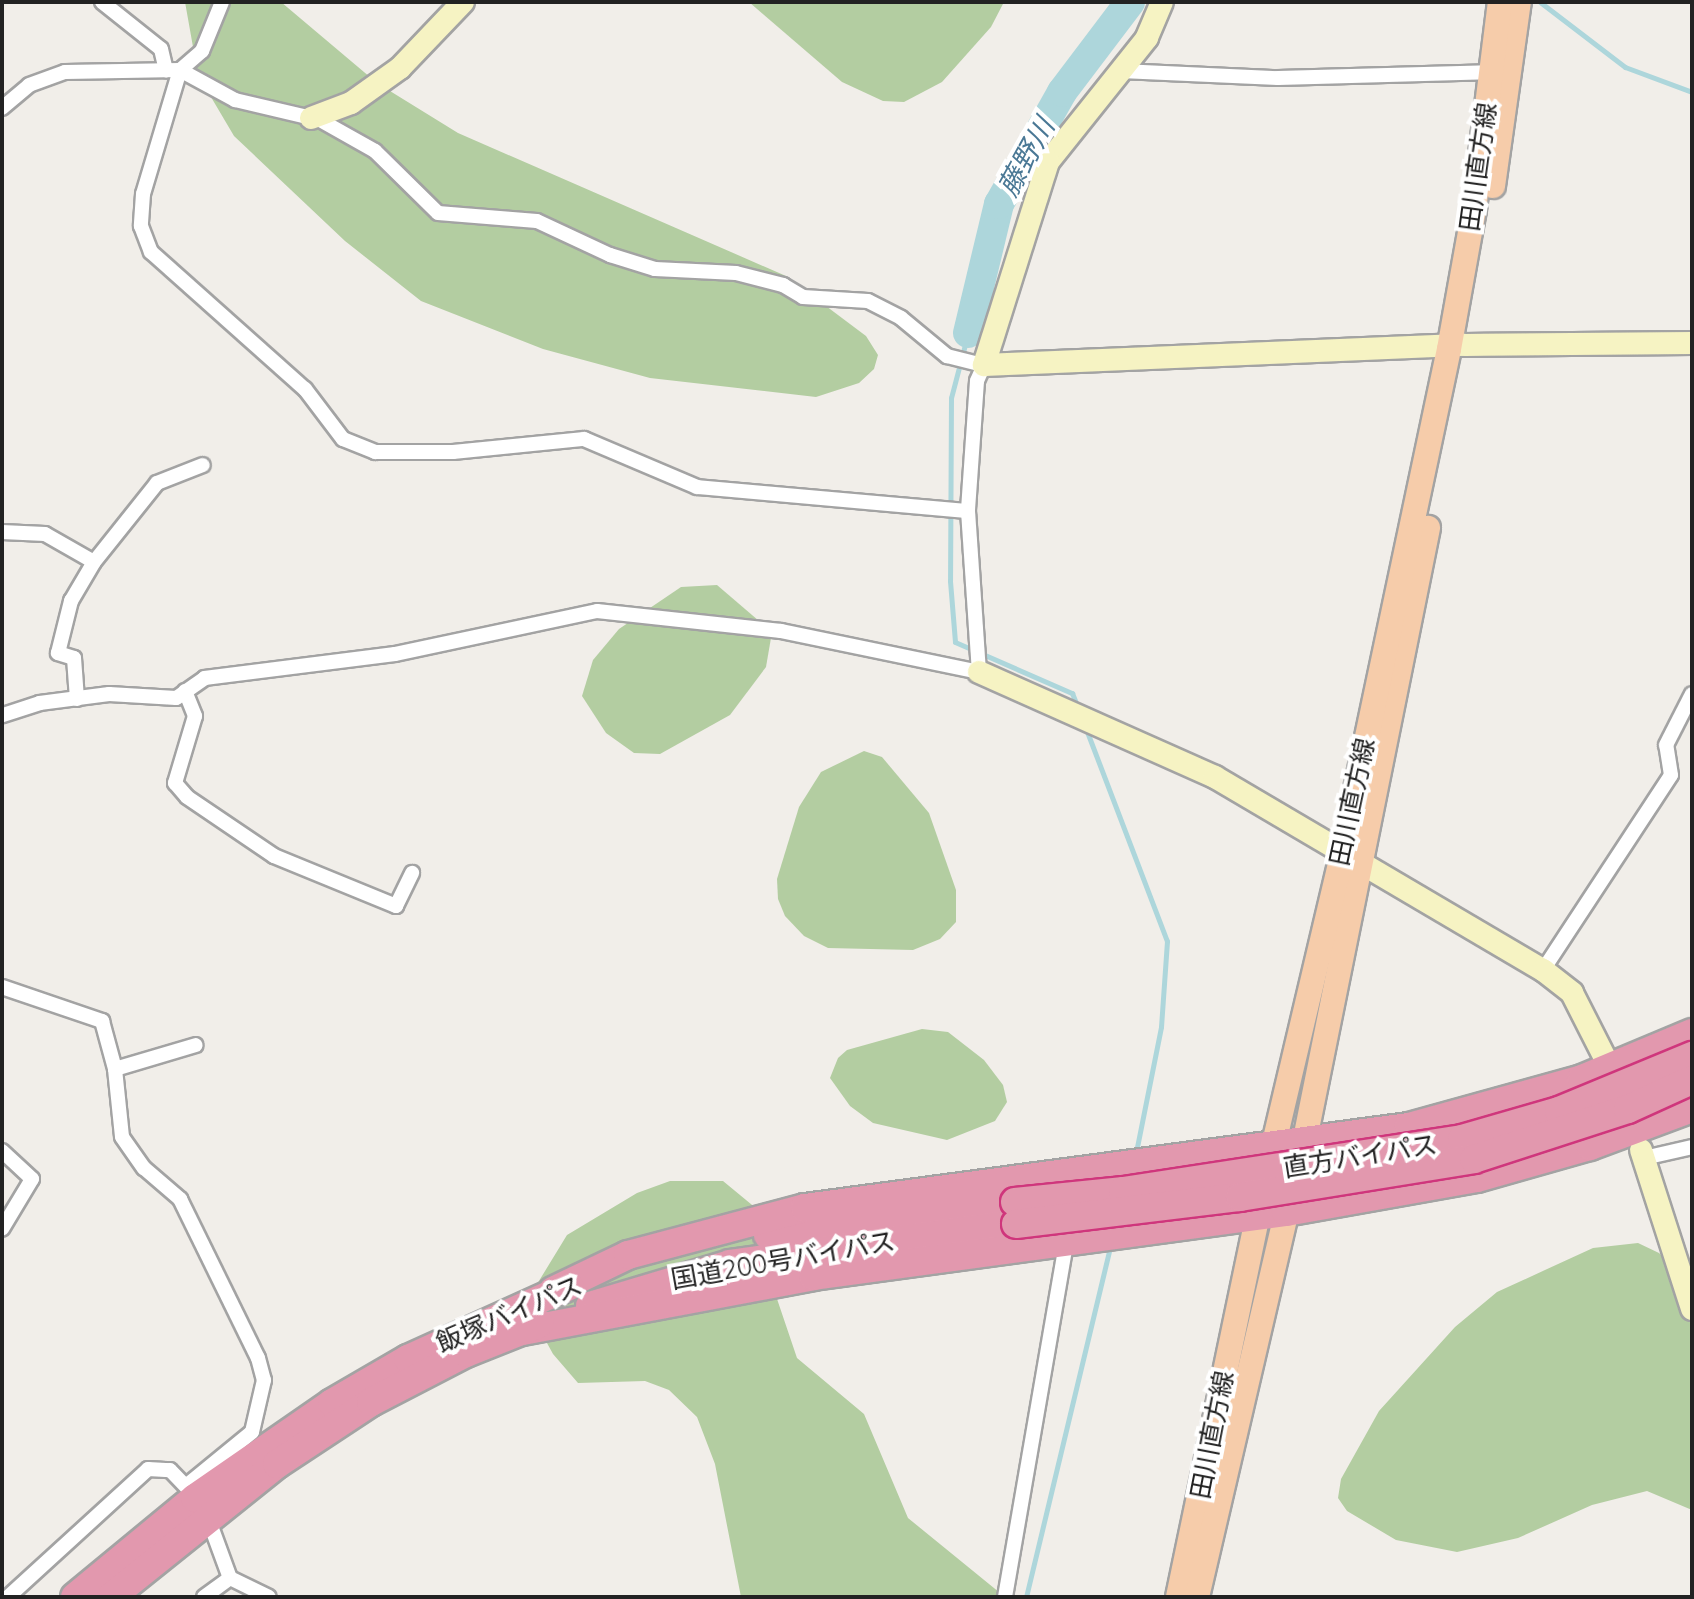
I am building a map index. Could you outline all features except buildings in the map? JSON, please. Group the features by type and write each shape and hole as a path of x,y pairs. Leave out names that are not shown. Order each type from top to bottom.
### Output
{"highway":[{"path":"553,1291 628,1255 805,1208 1306,1144 1486,1109 1582,1079 1692,1033"},
{"name":"直方バイパス","path":"1015,1213 1138,1189 1462,1139 1596,1098 1692,1056"},
{"name":"直方バイパス","path":"1015,1213 1240,1197 1474,1159 1628,1109 1692,1080"},
{"path":"523,1331 813,1276 1286,1212 1477,1178 1590,1146 1692,1108"},
{"name":"飯塚バイパス","path":"75,1597 274,1441 408,1359 553,1291 698,1249 782,1232 1015,1213"},
{"name":"国道200号バイパス","path":"111,1597 197,1500 371,1402 466,1353 669,1279 730,1264 1015,1213"}],"main road":[{"name":"田川直方線","path":"1500,2 1500,73"},
{"name":"田川直方線","path":"1197,1597 1286,1212 1306,1144 1351,858 1457,347 1500,73 1519,2"},
{"name":"田川直方線","path":"1178,1597 1257,1216 1351,858"}],"street":[{"path":"102,2 161,49 173,70"},
{"path":"222,2 202,51 173,70 143,194 141,226 151,252 305,389 343,439 391,452 584,439 697,487 968,511"},
{"path":"311,118 351,103 400,68 463,2"},
{"path":"979,672 968,511 977,381 1048,162 1158,21 1162,2"},
{"path":"2,108 29,85 65,72 173,70 235,100 311,118 375,151 438,213 537,221 610,255 655,269 736,273 783,285 803,297 868,301 901,318 947,356 984,365 1457,347 1692,343"},
{"path":"1121,71 1278,78 1500,73"},
{"path":"77,699 74,658 58,653 71,601 94,562 157,483 203,465"},
{"path":"2,532 45,534 94,562"},
{"path":"2,715 77,699 176,698 205,678 395,654 597,611 781,631 979,672 1215,777 1290,818 1351,858 1543,970 1572,993 1604,1056"},
{"path":"185,691 195,716 175,783 187,797 274,856 396,906 412,873"},
{"path":"1543,970 1671,775 1666,745 1692,694"},
{"path":"2,987 95,1014 108,1033 122,1137 144,1168 159,1176 180,1199 264,1380 252,1432 197,1500"},
{"path":"115,1069 196,1045"},
{"path":"1692,1147 1642,1154 1692,1309"},
{"path":"2,1151 32,1179 2,1229"},
{"path":"1005,1597 1066,1244"},
{"path":"2,1586 6,1597 148,1469 170,1470 197,1500 230,1578 250,1593 269,1597"},
{"path":"204,1597 230,1578"}],"green space":[{"path":"185,2 281,2 377,83 458,133 786,276 866,336 878,355 874,369 859,383 816,397 650,378 543,349 421,301 345,241 234,136 198,75"},
{"path":"749,2 1004,2 991,27 942,82 904,102 883,101 842,82"},
{"path":"717,585 772,632 766,667 730,715 660,754 634,753 606,733 582,696 593,660 619,629 681,587"},
{"path":"864,751 882,757 929,813 956,890 956,922 940,939 913,950 828,948 804,936 785,916 778,899 777,879 799,807 821,772"},
{"path":"922,1029 948,1032 984,1060 1003,1085 1007,1102 995,1121 947,1140 873,1123 850,1106 830,1078 838,1058 847,1050"},
{"path":"670,1181 723,1181 763,1214 775,1293 797,1358 864,1414 908,1518 1005,1597 741,1597 715,1464 697,1417 669,1390 645,1381 578,1383 553,1354 536,1323 531,1294 567,1235 637,1193"},
{"path":"1638,1243 1659,1253 1692,1284 1692,1510 1647,1491 1592,1505 1518,1538 1457,1552 1396,1540 1347,1511 1338,1498 1341,1479 1379,1411 1455,1327 1497,1292 1593,1248"}],"waterway":[{"name":"藤野川","path":"968,333 999,204 1062,92 1130,2"},
{"path":"1540,2 1625,67 1692,92"},
{"path":"968,333 951,398 950,581 955,642 1072,693 1078,708"},
{"path":"1086,729 1167,941 1161,1027 1136,1152"},
{"path":"1026,1597 1110,1247"}]}
